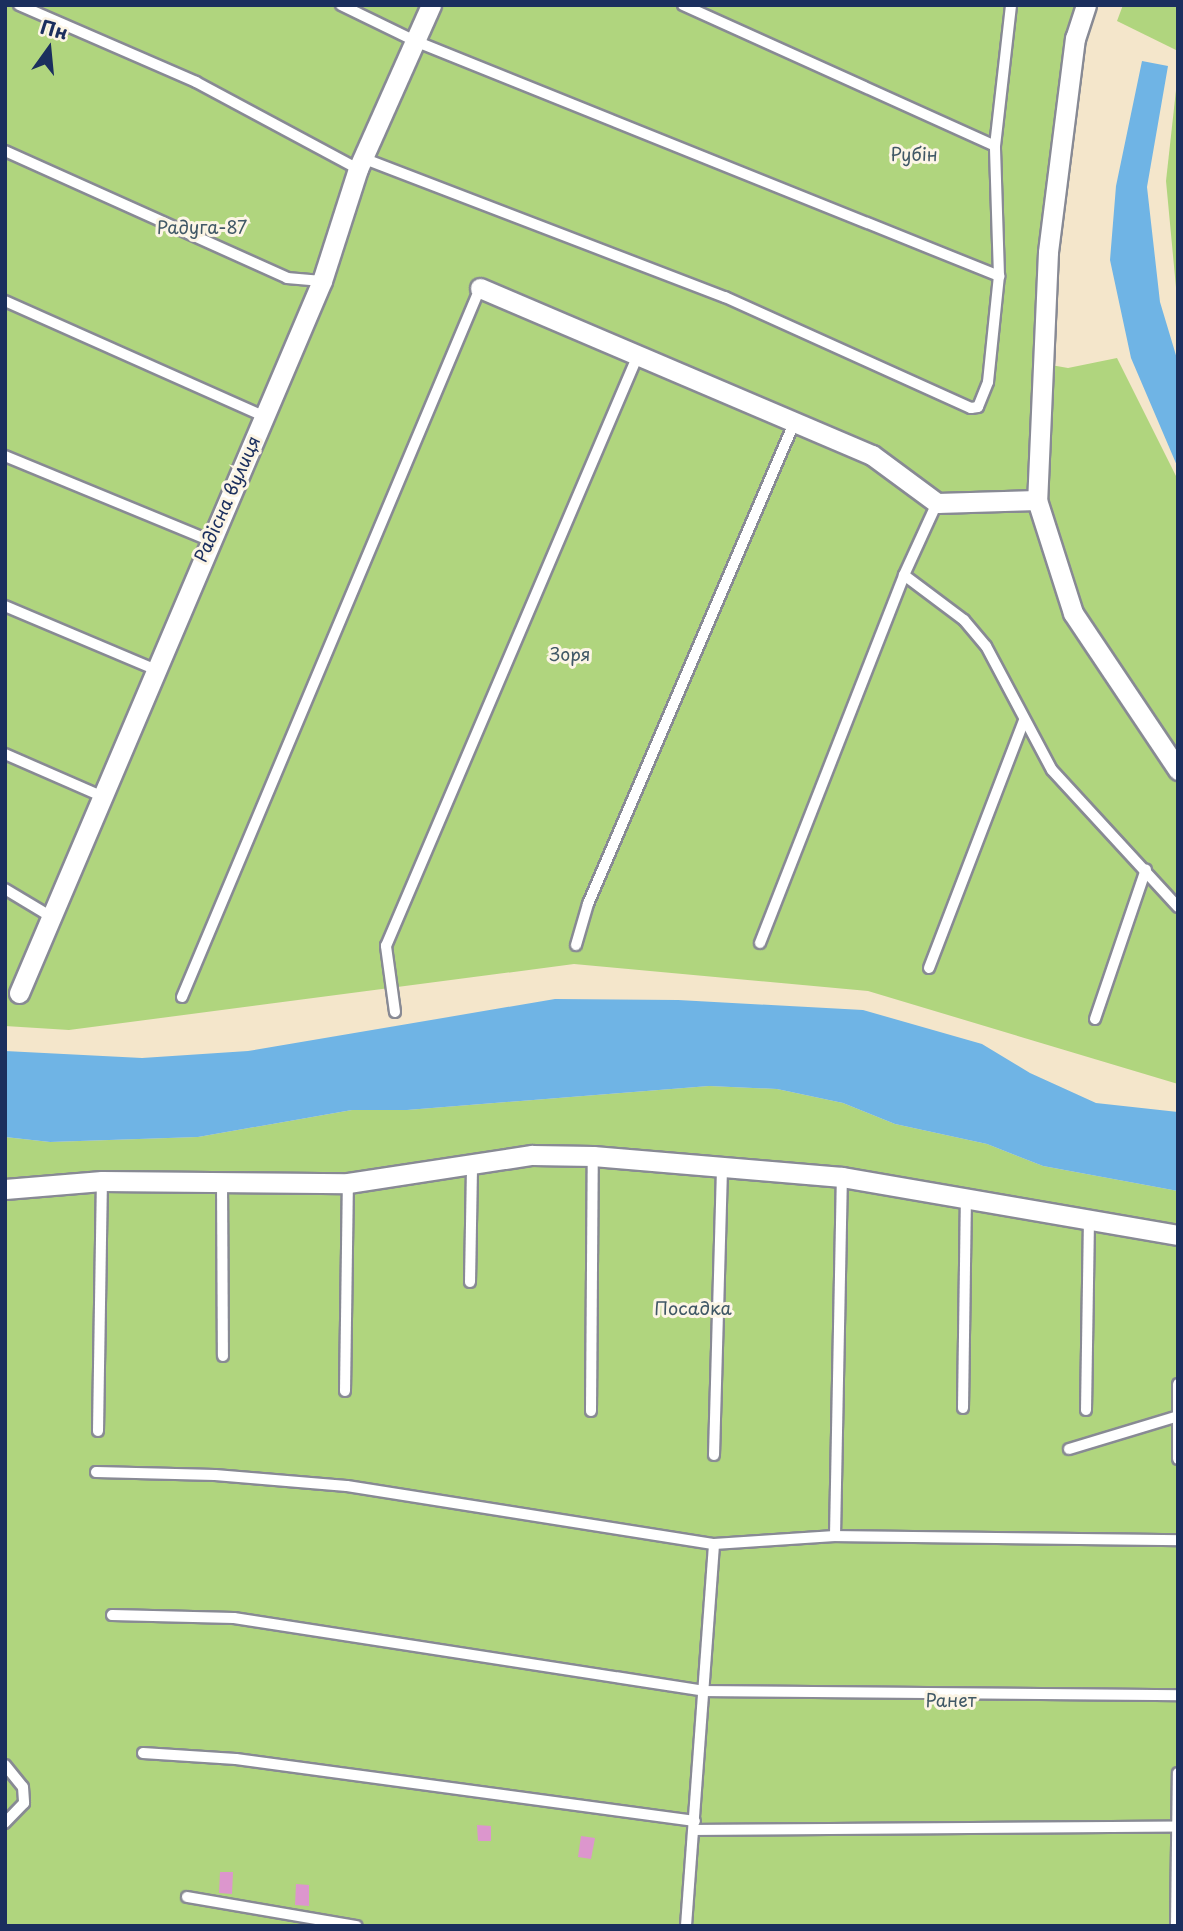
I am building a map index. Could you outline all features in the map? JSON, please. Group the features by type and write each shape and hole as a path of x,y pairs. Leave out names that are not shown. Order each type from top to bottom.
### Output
{"street":[{"name":"Радісна вулиця","path":"19,993 154,669 322,281 361,164 431,5"},
{"path":"1086,5 1075,38 1048,252 1037,500 1073,613 1178,770"},
{"path":"480,288 872,455 937,503 1037,500"},
{"path":"5,1189 102,1181 348,1183 532,1155 593,1156 722,1164 842,1177 966,1196 1178,1235"}],"lane":[{"path":"19,5 197,82 361,164 725,297 971,408 978,407 988,382 999,276 995,146 1011,5"},
{"path":"341,5 415,41 958,263 999,276"},
{"path":"682,5 995,146"},
{"path":"5,150 287,278 322,281"},
{"path":"182,997 480,288"},
{"path":"5,301 263,416"},
{"path":"395,1013 386,946 638,354"},
{"path":"576,945 588,904 794,421"},
{"path":"5,456 209,540"},
{"path":"760,943 904,575 937,503"},
{"path":"904,575 964,620 986,646 1052,770 1146,869 1178,907"},
{"path":"5,606 154,669"},
{"path":"929,968 1024,721"},
{"path":"5,754 101,796"},
{"path":"1095,1019 1146,869"},
{"path":"5,889 50,916"},
{"path":"591,1411 593,1156"},
{"path":"470,1282 472,1164"},
{"path":"714,1455 722,1164"},
{"path":"835,1536 842,1177"},
{"path":"222,1180 223,1356"},
{"path":"98,1432 102,1181"},
{"path":"345,1391 348,1183"},
{"path":"963,1408 966,1196"},
{"path":"1086,1410 1089,1218"},
{"path":"1178,1384 1175,1417 1178,1459"},
{"path":"1069,1449 1175,1417"},
{"path":"96,1472 347,1486 714,1544 835,1536 1178,1540"},
{"path":"686,1926 714,1544"},
{"path":"111,1615 234,1618 704,1691 1178,1695"},
{"path":"143,1753 236,1759 695,1826 1176,1827"},
{"path":"5,1766 23,1787 24,1803 5,1823"},
{"path":"1176,1926 1178,1773"},
{"path":"187,1897 357,1926"}],"green space":[{"path":"5,5 1089,5 1080,25 1045,364 1068,368 1117,358 1178,480 1178,1084 868,991 574,964 69,1030 5,1026"},
{"path":"1123,5 1178,5 1178,51 1117,21"},
{"path":"1178,72 1178,309 1166,181"},
{"path":"709,1086 777,1089 843,1103 895,1124 987,1144 1043,1166 1178,1191 1178,1926 5,1926 5,1137 50,1142 198,1137 352,1110 407,1110"}],"water":[{"path":"1142,61 1168,66 1147,187 1160,302 1178,362 1178,468 1131,358 1110,260 1116,186"},
{"path":"555,999 678,1000 863,1010 982,1044 1030,1073 1096,1103 1178,1112 1178,1191 1043,1166 987,1144 895,1124 843,1103 777,1089 709,1086 407,1110 352,1110 198,1137 50,1142 5,1137 5,1051 142,1058 248,1051"}],"building":[{"path":"477,1825 491,1826 491,1841 478,1841"},
{"path":"581,1836 595,1838 591,1859 578,1857"},
{"path":"220,1872 233,1872 232,1894 219,1893"},
{"path":"296,1884 309,1885 309,1906 295,1905"}],"park label":[{"name":"Рубін","path":"914,154"},
{"name":"Радуга-87","path":"202,227"},
{"name":"Зоря","path":"570,654"},
{"name":"Посадка","path":"693,1308"},
{"name":"Ранет","path":"951,1700"}]}
